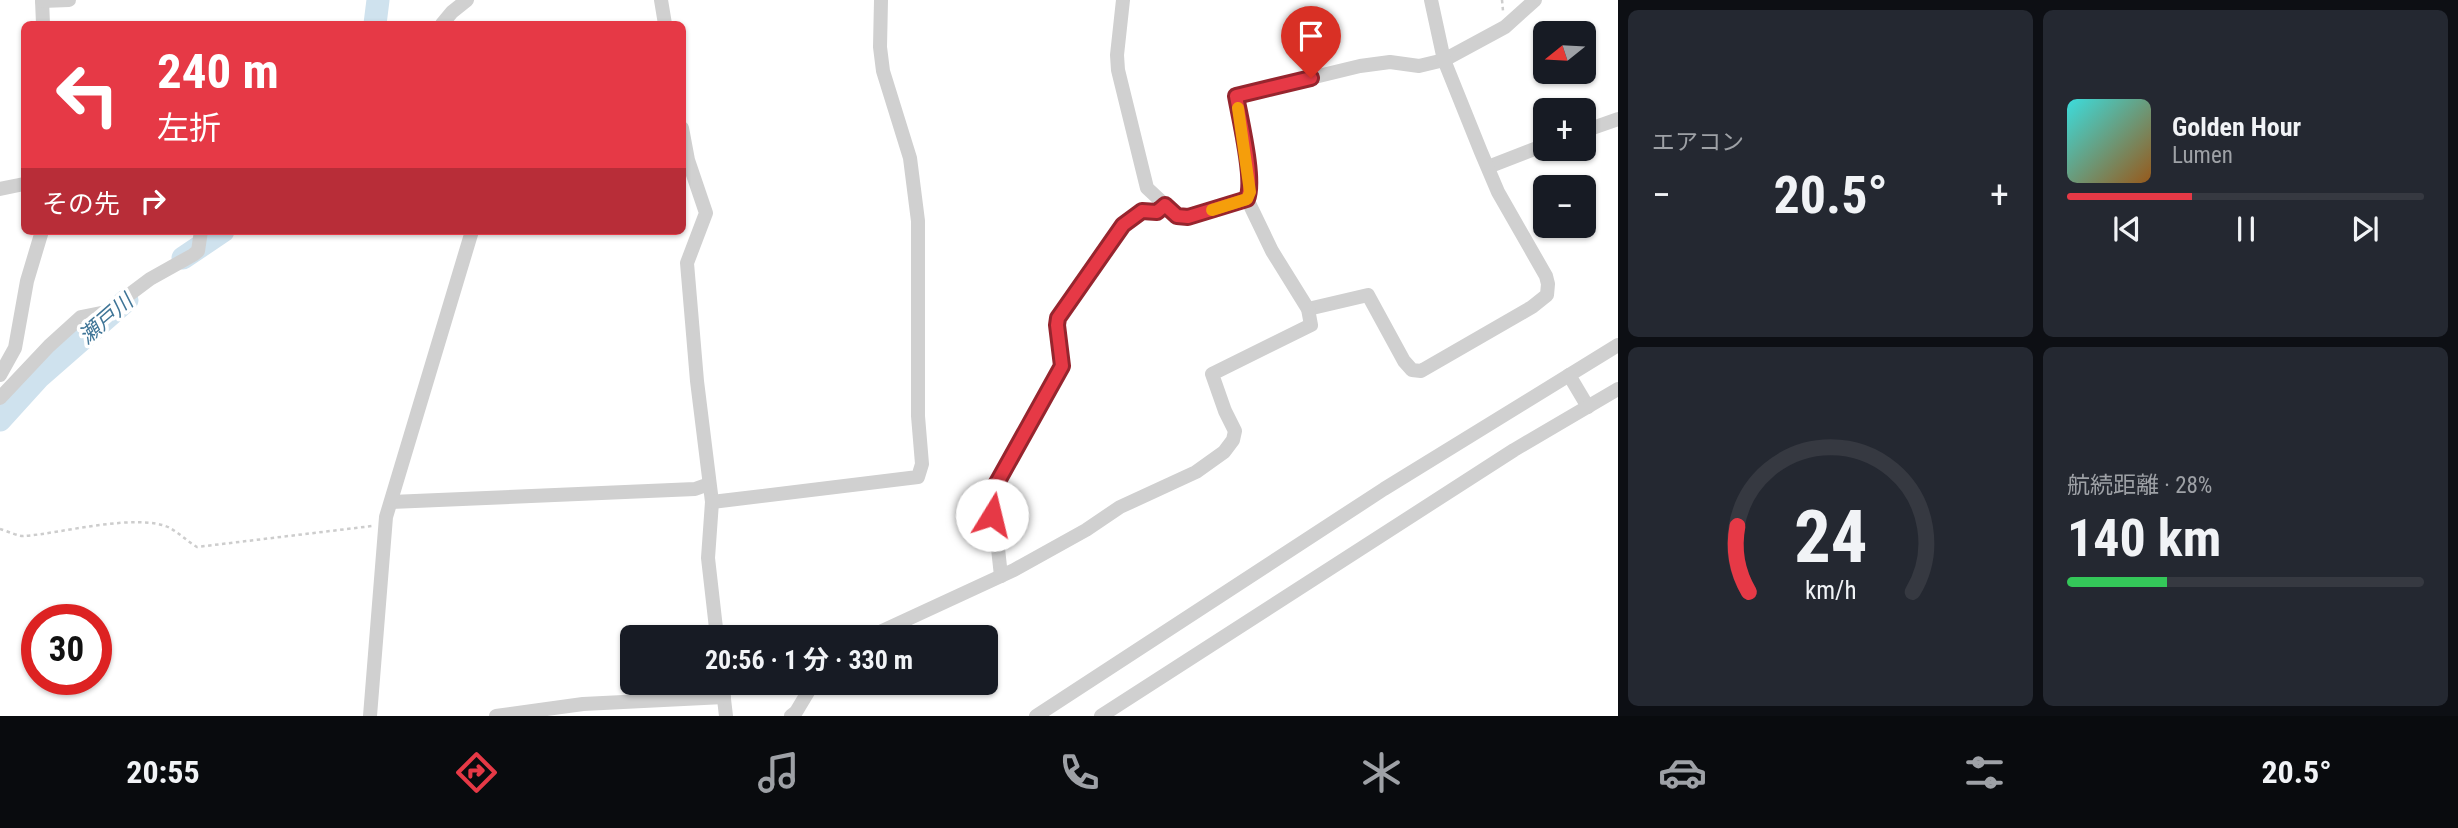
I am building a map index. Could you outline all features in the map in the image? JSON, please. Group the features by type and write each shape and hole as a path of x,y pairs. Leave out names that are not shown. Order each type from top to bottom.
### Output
{"street":[{"path":"43,21 42,0 69,0"},
{"path":"661,0 664,21"},
{"path":"712,502 918,477 922,464 918,416 918,221 910,158 883,71 880,47 881,0"},
{"path":"1124,0 1117,55 1118,70 1147,188 1177,216 1188,217 1247,199"},
{"path":"1308,309 1368,295 1404,361 1412,370 1421,372 1532,307 1547,295 1546,276 1498,192 1444,60 1431,0"},
{"path":"895,625 1001,576 1086,530 1120,507 1196,472 1224,452 1233,440 1235,431 1225,411 1213,373 1311,325 1308,309 1272,250 1247,199 1250,192 1248,168 1236,96 1360,66 1390,62 1419,66 1444,60 1505,27 1535,0"},
{"path":"445,21 461,2"},
{"path":"1596,127 1618,119"},
{"path":"686,149 706,213 687,263 712,502 708,558 716,625"},
{"path":"1488,167 1533,150"},
{"path":"0,189 21,185"},
{"path":"1001,576 996,530 989,500 1062,366 1058,318 1123,225 1142,211 1157,212 1165,205"},
{"path":"0,375 15,348 27,281 41,235"},
{"path":"0,398 49,346 81,317 106,312 150,279 193,255 198,251 200,235"},
{"path":"370,716 386,524 471,235"},
{"path":"1036,716 1384,489 1618,345"},
{"path":"1569,375 1588,407"},
{"path":"1101,716 1514,450 1618,389"},
{"path":"391,502 695,489 709,484"},
{"path":"496,716 673,695"},
{"path":"724,695 726,716"},
{"path":"791,716 806,695"}],"path":[{"path":"0,528 25,537 38,533 132,522 170,528 197,547 386,524"}],"waterway":[{"name":"瀬戸川","path":"375,21 378,0"},
{"name":"瀬戸川","path":"183,258 217,235"},
{"name":"瀬戸川","path":"0,420 39,377 127,300"}],"slow traffic":[{"path":"1212,210 1239,203 1247,199 1250,192 1238,108"}],"route":[{"path":"992,515 989,500 993,490 1062,366 1058,318 1123,225 1142,211 1157,212 1165,205 1177,216 1188,217 1247,199 1250,192 1248,168 1236,96 1311,78"}]}
